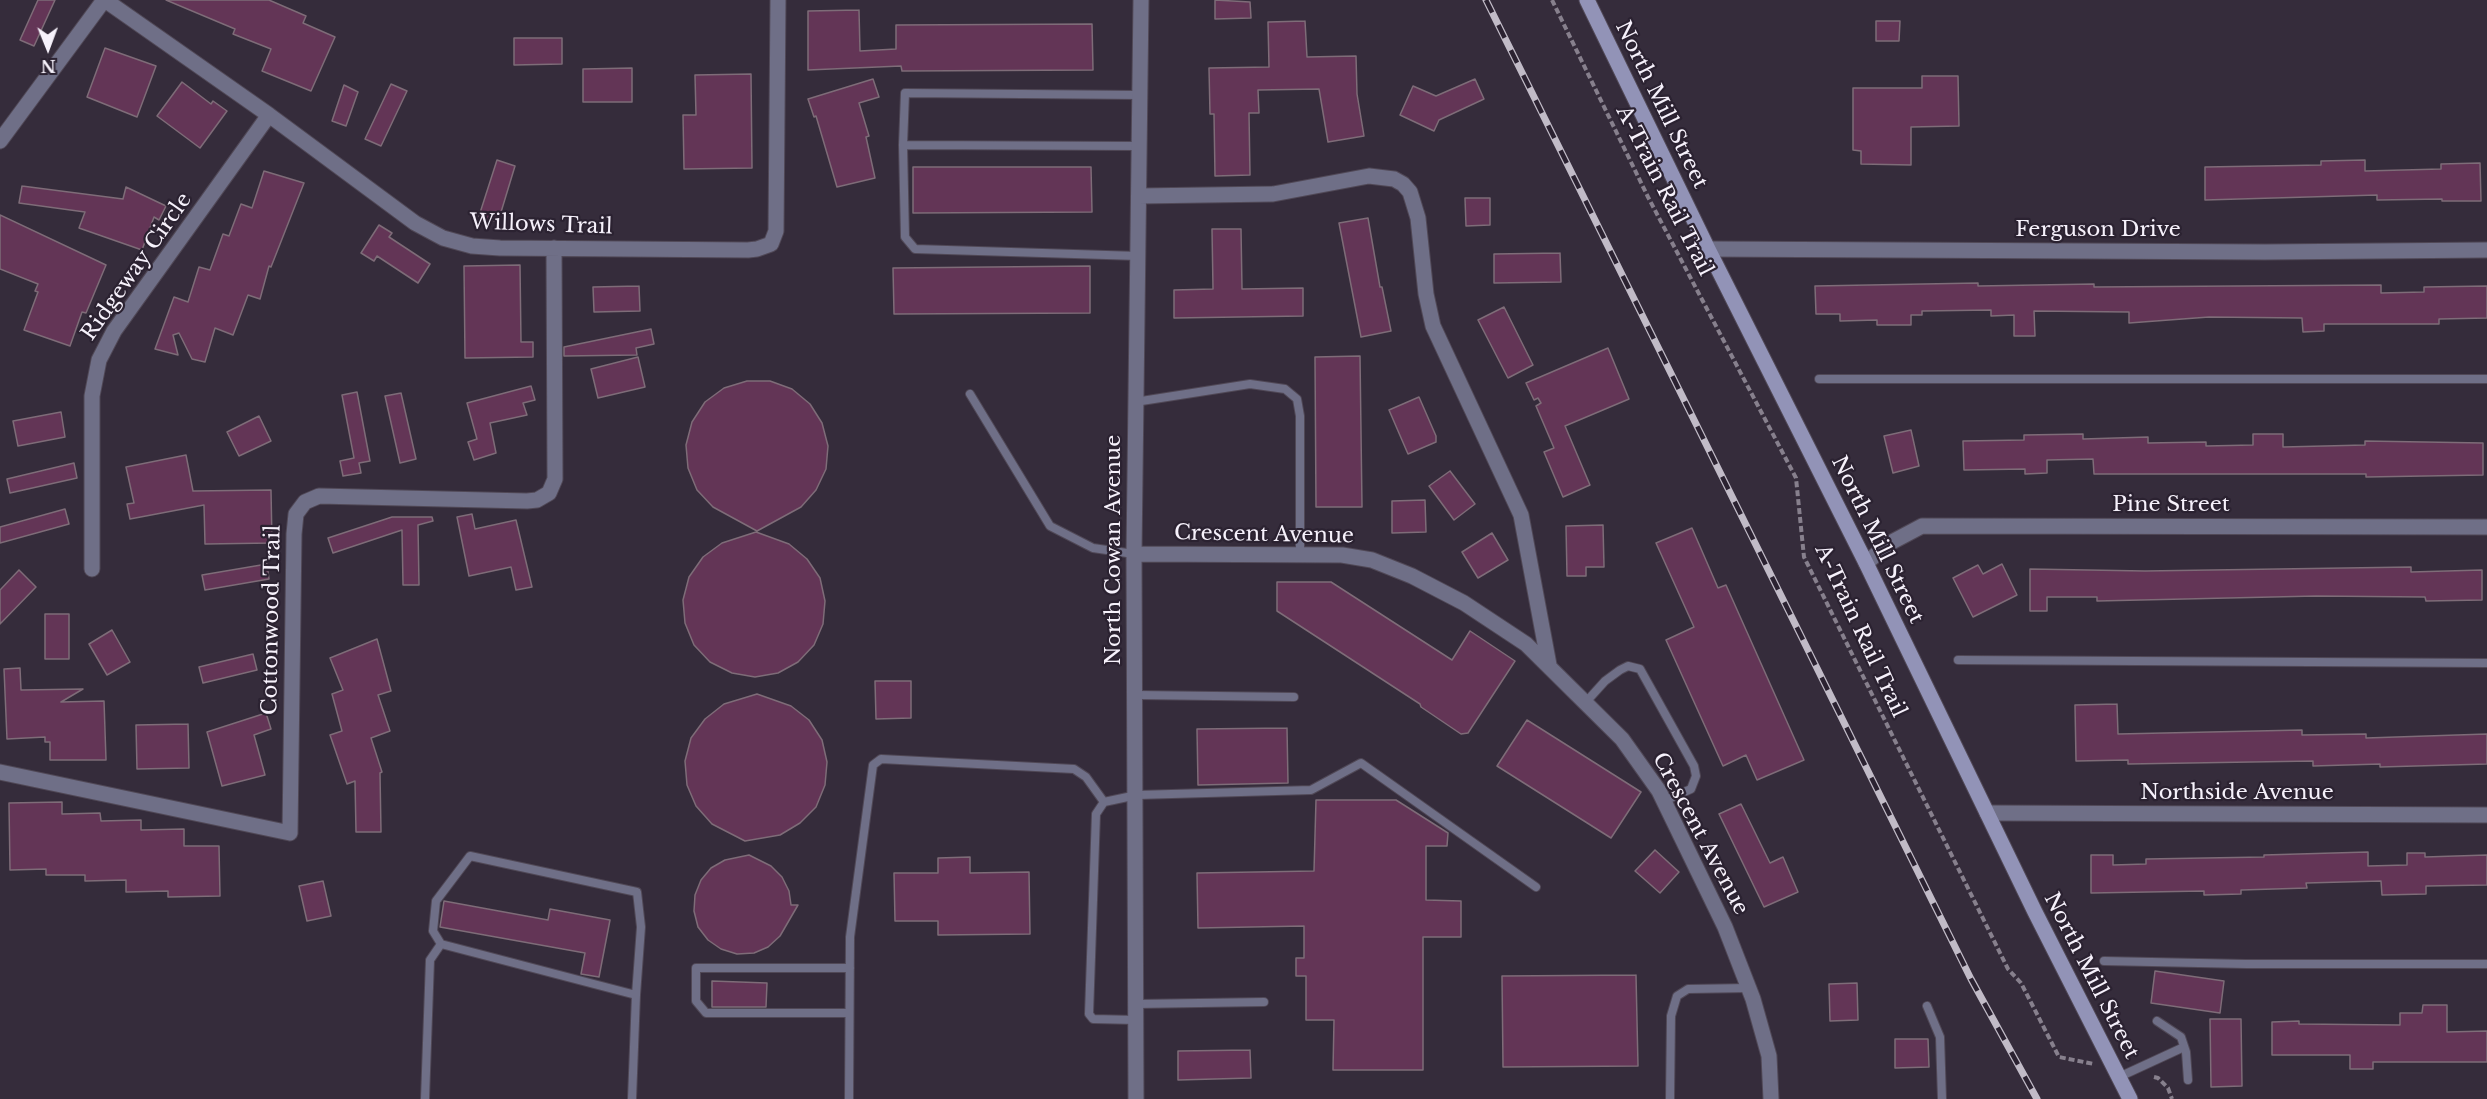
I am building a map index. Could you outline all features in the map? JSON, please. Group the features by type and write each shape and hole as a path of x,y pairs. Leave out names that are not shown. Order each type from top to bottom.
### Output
{"main road":[{"name":"North Mill Street","path":"1587,0 1987,813 2121,1073 2130,1099"}],"street":[{"name":"Willows Trail","path":"104,0 269,115 429,232 458,242 485,247 748,250 771,244 776,231 778,0"},
{"path":"0,141 104,0"},
{"name":"North Cowan Avenue","path":"1136,1099 1137,795 1134,554 1142,0"},
{"name":"Ridgeway Circle","path":"92,569 92,396 99,360 114,331 269,115"},
{"path":"1139,196 1273,194 1369,176 1394,179 1410,192 1418,218 1426,294 1433,326 1521,515 1549,665"},
{"name":"Cottonwood Trail","path":"0,772 290,833 296,514 305,502 319,495 527,501 537,500 549,493 555,479 554,248"},
{"name":"Ferguson Drive","path":"1708,249 2253,252 2487,250"},
{"name":"Pine Street","path":"1866,563 1890,543 1922,526 2487,527"},
{"name":"Crescent Avenue","path":"1134,554 1356,557 1391,567 1464,603 1505,628 1549,665 1634,753 1664,801 1725,927 1749,988 1762,1025 1769,1056 1771,1099"},
{"name":"Northside Avenue","path":"1987,813 2487,815"}],"lane":[{"path":"1137,256 915,249 905,237 903,145 905,93 1140,95"},
{"path":"903,145 1139,146"},
{"path":"1819,379 2487,379"},
{"path":"1135,402 1250,384 1285,389 1298,399 1300,555"},
{"path":"970,394 1050,526 1093,548 1134,554"},
{"path":"1958,660 2487,663"},
{"path":"1586,702 1605,681 1620,670 1628,666 1640,669 1694,766 1696,776 1691,789 1664,801"},
{"path":"1136,695 1294,697"},
{"path":"849,1099 850,937 873,765 881,759 1074,769 1086,777 1104,802"},
{"path":"1136,1020 1094,1019 1089,1014 1096,814 1104,802 1137,795 1311,790 1361,763 1536,887"},
{"path":"632,1099 641,927 637,892 470,856 436,901 433,931 441,945 636,995"},
{"path":"425,1099 430,960 441,945"},
{"path":"2104,961 2246,964 2487,964"},
{"path":"849,968 696,968 696,1001 706,1013 849,1013"},
{"path":"1670,1099 1671,1016 1677,996 1688,989 1749,988"},
{"path":"1135,1004 1264,1002"},
{"path":"1927,1006 1940,1037 1942,1099"},
{"path":"2157,1021 2181,1037 2188,1080"},
{"path":"2121,1073 2184,1047"}],"path":[{"name":"A-Train Rail Trail","path":"1552,0 1648,197 1796,478 1804,557 2008,969 2021,983 2059,1057 2121,1073 2158,1078 2168,1088 2172,1099"}],"building":[{"path":"38,0 55,0 34,46 20,40"},
{"path":"166,0 269,0 306,16 303,23 335,37 311,91 262,71 271,49 233,34 235,29"},
{"path":"1215,0 1250,2 1251,18 1215,19"},
{"path":"859,10 860,51 896,49 896,25 1092,24 1093,70 902,71 901,66 808,70 808,11"},
{"path":"1305,21 1307,57 1356,56 1357,94 1364,136 1328,142 1319,89 1258,90 1259,113 1249,113 1250,175 1215,176 1214,114 1210,114 1209,68 1269,67 1268,22"},
{"path":"1876,21 1900,21 1899,41 1876,41"},
{"path":"514,38 562,38 562,64 514,65"},
{"path":"105,48 156,66 137,117 87,97"},
{"path":"632,68 632,102 583,102 583,69"},
{"path":"751,74 752,168 684,169 683,115 696,115 695,75"},
{"path":"1922,76 1958,76 1959,126 1911,127 1911,165 1861,164 1861,151 1853,150 1853,88 1922,88"},
{"path":"873,79 879,97 859,103 869,136 866,137 875,178 837,187 816,116 814,117 808,99"},
{"path":"1475,79 1484,99 1439,120 1434,131 1400,115 1413,86 1436,96"},
{"path":"182,82 211,104 213,101 227,111 200,148 157,116"},
{"path":"391,84 407,91 381,146 365,139"},
{"path":"344,85 358,92 346,126 332,121"},
{"path":"497,160 515,166 498,222 479,216"},
{"path":"2365,160 2365,171 2441,169 2441,164 2480,163 2481,201 2377,200 2377,195 2205,200 2205,167 2321,165 2321,161"},
{"path":"913,167 1091,167 1092,212 913,213"},
{"path":"264,171 304,183 271,267 269,266 260,299 248,295 233,335 215,328 205,362 192,359 179,333 173,335 178,355 155,349 174,297 188,302 199,267 210,270 223,234 229,236 241,204 252,208"},
{"path":"22,186 123,199 126,187 166,206 159,220 154,217 142,250 79,228 85,212 19,203"},
{"path":"1465,198 1490,198 1490,225 1466,226"},
{"path":"0,215 106,265 86,313 82,312 70,346 24,330 38,292 35,291 38,284 0,269"},
{"path":"1368,218 1380,287 1382,287 1391,331 1361,337 1339,223"},
{"path":"379,225 392,233 389,237 430,264 418,283 377,256 374,261 361,253"},
{"path":"1212,229 1241,229 1242,289 1303,288 1303,316 1174,318 1174,290 1213,289"},
{"path":"1560,253 1561,282 1494,283 1494,254"},
{"path":"520,265 521,342 533,342 533,357 465,358 464,266"},
{"path":"1090,266 1090,313 894,314 893,268"},
{"path":"1978,283 1978,286 2094,284 2094,287 2381,285 2381,293 2424,292 2424,287 2487,286 2487,318 2439,319 2439,324 2324,324 2324,331 2303,332 2302,318 2209,317 2129,323 2129,312 2034,311 2035,336 2014,336 2014,315 1991,316 1991,310 1922,311 1922,315 1911,315 1911,325 1877,325 1877,320 1840,321 1840,314 1816,314 1815,286"},
{"path":"639,286 640,311 594,312 593,287"},
{"path":"1504,307 1533,365 1508,378 1478,320"},
{"path":"651,329 654,344 636,348 637,355 564,356 564,347"},
{"path":"1608,348 1629,399 1565,426 1590,485 1563,497 1544,452 1554,448 1536,406 1541,403 1538,398 1534,400 1526,383"},
{"path":"1360,356 1362,507 1316,507 1315,357"},
{"path":"638,357 645,387 598,398 591,369"},
{"path":"747,381 770,381 792,389 810,404 822,423 828,446 826,469 816,490 801,507 757,531 713,507 697,490 688,468 686,445 692,422 705,402 724,388"},
{"path":"531,386 535,400 523,403 527,415 490,423 496,453 474,460 468,442 477,439 467,403"},
{"path":"357,392 370,461 359,463 361,473 343,476 340,461 354,458 342,395"},
{"path":"401,393 416,459 400,463 385,396"},
{"path":"1419,397 1436,436 1436,442 1408,454 1389,410"},
{"path":"61,412 65,437 18,446 13,421"},
{"path":"259,416 271,441 239,456 227,432"},
{"path":"1911,430 1919,466 1893,473 1884,436"},
{"path":"2083,434 2083,439 2148,437 2148,443 2206,442 2206,446 2253,445 2253,434 2283,434 2283,447 2365,445 2365,441 2483,443 2483,475 2366,477 2366,474 2094,474 2093,459 2047,460 2047,473 2025,474 2025,469 1964,470 1963,441 2024,440 2024,435"},
{"path":"186,455 193,491 271,490 272,543 205,544 204,505 130,519 127,504 134,503 126,467"},
{"path":"74,463 77,478 10,493 7,479"},
{"path":"1450,471 1475,504 1454,520 1429,486"},
{"path":"1425,500 1426,532 1392,533 1392,501"},
{"path":"65,509 69,524 0,543 0,527"},
{"path":"472,514 475,529 516,520 532,587 516,590 511,567 469,576 457,517"},
{"path":"392,517 432,517 433,521 418,525 419,585 403,585 402,530 333,553 328,538"},
{"path":"1603,525 1604,567 1586,567 1586,576 1567,576 1566,526"},
{"path":"1692,528 1718,588 1726,585 1804,760 1757,780 1746,755 1723,766 1666,640 1694,627 1656,543"},
{"path":"756,532 789,544 807,559 820,578 825,601 823,624 814,645 798,662 778,673 755,677 732,673 710,662 694,645 685,623 683,600 689,577 703,557 722,543"},
{"path":"1492,533 1508,560 1478,578 1462,552"},
{"path":"267,564 269,579 205,590 202,575"},
{"path":"2002,564 2017,595 1973,617 1953,578 1978,565 1983,574"},
{"path":"2411,567 2411,572 2482,570 2482,600 2426,601 2425,597 2316,596 2097,601 2097,597 2047,597 2047,611 2030,611 2030,569 2145,571"},
{"path":"19,570 36,587 0,624 0,590"},
{"path":"1277,582 1331,582 1452,660 1470,631 1515,661 1468,733 1461,734 1421,707 1420,704 1277,611"},
{"path":"45,614 69,614 69,659 45,659"},
{"path":"112,630 130,662 107,675 89,644"},
{"path":"377,639 391,691 378,695 390,731 371,738 382,772 380,773 381,832 356,832 355,781 347,784 330,735 342,731 332,694 343,690 330,658"},
{"path":"253,654 257,670 203,683 199,667"},
{"path":"20,668 21,690 83,689 61,702 104,701 106,760 50,760 50,742 45,742 45,737 7,739 4,669"},
{"path":"875,681 911,681 911,718 876,719"},
{"path":"757,694 791,706 809,720 822,740 827,762 825,785 816,807 800,823 780,835 745,841 712,824 696,806 687,785 685,761 691,738 705,719 724,704"},
{"path":"2117,704 2118,734 2302,730 2302,735 2366,734 2366,738 2487,734 2487,764 2380,767 2380,764 2313,766 2313,761 2128,764 2128,760 2076,761 2075,705"},
{"path":"266,713 271,729 254,735 265,775 222,786 207,732"},
{"path":"1527,720 1641,792 1611,838 1497,766"},
{"path":"188,724 189,768 137,769 136,725"},
{"path":"1287,728 1288,783 1198,785 1197,729"},
{"path":"1316,800 1396,800 1448,833 1447,846 1426,846 1426,900 1461,901 1461,937 1423,937 1423,1070 1333,1070 1334,1020 1306,1020 1306,976 1296,976 1296,958 1304,958 1304,926 1198,928 1197,873 1314,871"},
{"path":"62,802 62,814 100,813 101,821 141,820 141,830 184,829 184,846 219,846 220,896 168,897 168,891 126,892 126,880 85,881 85,875 46,875 46,869 10,870 9,803"},
{"path":"1741,804 1770,863 1783,857 1798,892 1764,907 1719,814"},
{"path":"1655,850 1679,872 1660,893 1635,871"},
{"path":"2368,852 2368,866 2407,865 2407,853 2425,853 2425,857 2487,855 2487,885 2426,886 2426,894 2382,895 2381,881 2306,883 2307,888 2241,890 2241,894 2204,895 2204,891 2091,893 2091,855 2113,855 2113,865 2146,864 2146,859"},
{"path":"749,855 771,866 782,877 789,891 791,905 798,905 780,936 768,947 754,953 737,954 721,949 708,940 698,927 694,911 695,895 701,880 711,868 725,860"},
{"path":"970,857 970,873 1029,872 1030,934 938,935 938,921 895,921 894,873 938,873 938,858"},
{"path":"323,881 331,916 307,921 299,886"},
{"path":"444,901 548,920 550,909 610,920 599,977 581,974 585,953 440,927"},
{"path":"2155,971 2224,981 2220,1013 2151,1003"},
{"path":"1636,975 1638,1066 1503,1067 1502,976"},
{"path":"712,981 767,983 766,1007 712,1007"},
{"path":"1857,983 1858,1020 1830,1021 1829,984"},
{"path":"2423,1005 2447,1005 2447,1032 2487,1031 2487,1062 2373,1062 2373,1069 2350,1069 2350,1055 2272,1055 2272,1022 2400,1025 2400,1013 2422,1013"},
{"path":"2210,1019 2241,1019 2242,1086 2211,1087"},
{"path":"1895,1039 1928,1039 1929,1067 1895,1068"},
{"path":"1250,1050 1251,1078 1178,1080 1178,1051"}],"railway":[{"path":"1486,0 1971,979 2037,1099"}]}
